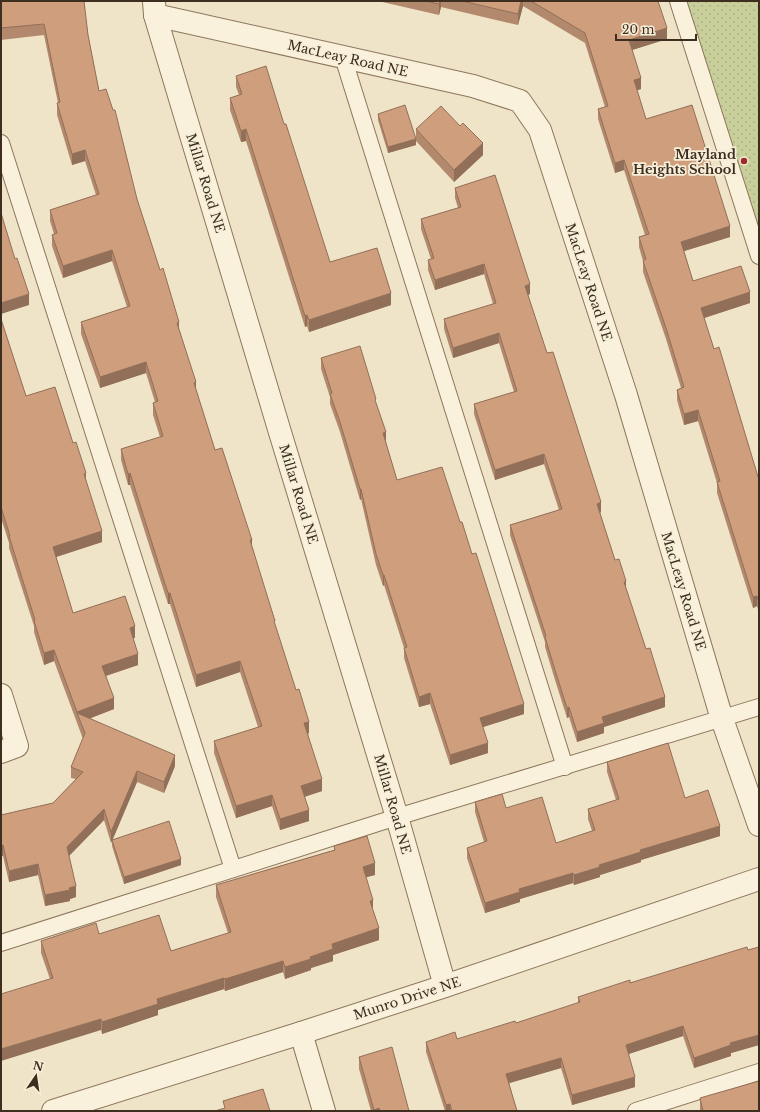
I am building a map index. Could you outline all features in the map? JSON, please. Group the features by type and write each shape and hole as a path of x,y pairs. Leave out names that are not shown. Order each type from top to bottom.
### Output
{"street":[{"name":"MacLeay Road NE","path":"154,8 343,57 473,86 520,101 540,130 626,395 722,719 759,825"},
{"name":"Millar Road NE","path":"154,8 279,429 397,817 444,986"},
{"path":"1,695 17,746 1,752"},
{"name":"Munro Drive NE","path":"53,1111 301,1033 759,879"},
{"path":"301,1033 324,1111"}],"lane":[{"path":"678,1 759,256"},
{"path":"343,57 565,767"},
{"path":"1,143 233,870"},
{"path":"1,943 397,817 759,707"},
{"path":"636,1111 759,1072"}],"green space":[{"path":"678,1 759,1 759,256"}],"building":[{"path":"1,1 84,1 88,35 99,91 106,89 113,110 115,110 137,199 160,270 163,268 179,322 177,323 196,382 194,383 215,450 222,448 252,540 250,540 274,621 296,690 299,689 309,722 304,723 322,779 301,786 309,810 280,819 272,795 236,806 214,741 262,726 240,661 196,675 130,473 128,474 121,449 163,436 153,403 158,401 146,362 100,377 81,322 130,306 112,250 63,266 52,235 57,233 50,210 99,194 85,150 72,154 57,103 60,102 44,24 1,28"},
{"path":"425,1 440,1 439,4"},
{"path":"462,1 521,1 518,14"},
{"path":"531,1 658,1 667,28 629,40 641,78 634,80 646,119 692,105 730,226 681,242 693,281 741,266 750,292 701,308 714,349 719,347 759,480 759,602 757,596 753,597 717,482 720,481 698,410 684,414 677,390 684,387 643,261 646,259 639,237 649,234 624,160 615,163 598,109 608,106 585,33"},
{"path":"266,66 330,262 377,248 391,293 309,320 307,315 305,316 246,129 241,131 230,98 242,94 236,76"},
{"path":"405,105 416,139 388,147 378,114"},
{"path":"441,106 460,126 463,123 483,143 454,170 416,129"},
{"path":"495,175 530,284 525,286 547,353 553,352 601,502 597,504 615,560 619,559 626,581 624,582 646,649 650,648 665,697 602,717 604,723 577,732 569,707 567,708 545,637 546,636 510,525 562,509 544,454 495,470 474,404 517,391 499,333 453,348 444,319 496,303 484,264 435,280 428,260 434,258 421,219 461,207 455,188"},
{"path":"1,213 15,259 17,258 29,294 1,303"},
{"path":"1,319 26,396 55,387 73,443 76,442 86,473 84,474 102,531 53,547 73,613 125,596 135,626 130,628 138,654 102,666 114,698 77,712 54,650 44,653 1,507"},
{"path":"360,346 376,399 375,400 386,432 383,433 397,480 442,467 472,554 476,553 524,704 480,718 488,743 450,755 430,693 419,697 404,648 407,647 376,554 361,489 330,394 332,393 321,358"},
{"path":"77,713 175,755 164,782 137,771 111,832 104,809 67,847 76,886 69,888 70,890 45,895 38,864 9,871 3,845 1,845 1,815 53,803 83,772 71,767 85,733"},
{"path":"668,743 685,798 708,790 720,826 640,850 641,852 599,865 600,867 574,875 573,873 519,889 520,892 485,903 467,848 487,841 475,802 502,794 506,808 542,797 556,843 595,830 588,809 619,799 607,762"},
{"path":"169,821 181,859 124,877 112,840"},
{"path":"367,836 375,863 363,867 373,900 370,901 379,928 332,944 333,949 310,957 311,959 285,967 283,961 225,979 224,978 157,999 158,1004 102,1022 101,1019 1,1049 1,994 53,978 41,941 96,923 99,934 159,915 171,951 231,932 216,885 335,850 334,846"},
{"path":"747,947 748,950 759,947 759,1035 730,1043 731,1045 694,1058 683,1026 626,1045 635,1077 572,1095 561,1058 506,1074 517,1111 452,1111 450,1104 446,1105 426,1042 455,1032 457,1039 515,1021 516,1023 580,1002 578,997 630,980 630,983"},
{"path":"392,1047 409,1111 380,1111 379,1108 374,1110 359,1057"},
{"path":"759,1081 759,1111 703,1111 700,1098"},
{"path":"263,1089 270,1111 215,1111 225,1108 223,1101"}],"place":[{"name":"Mayland Heights School","path":"744,161"}]}
